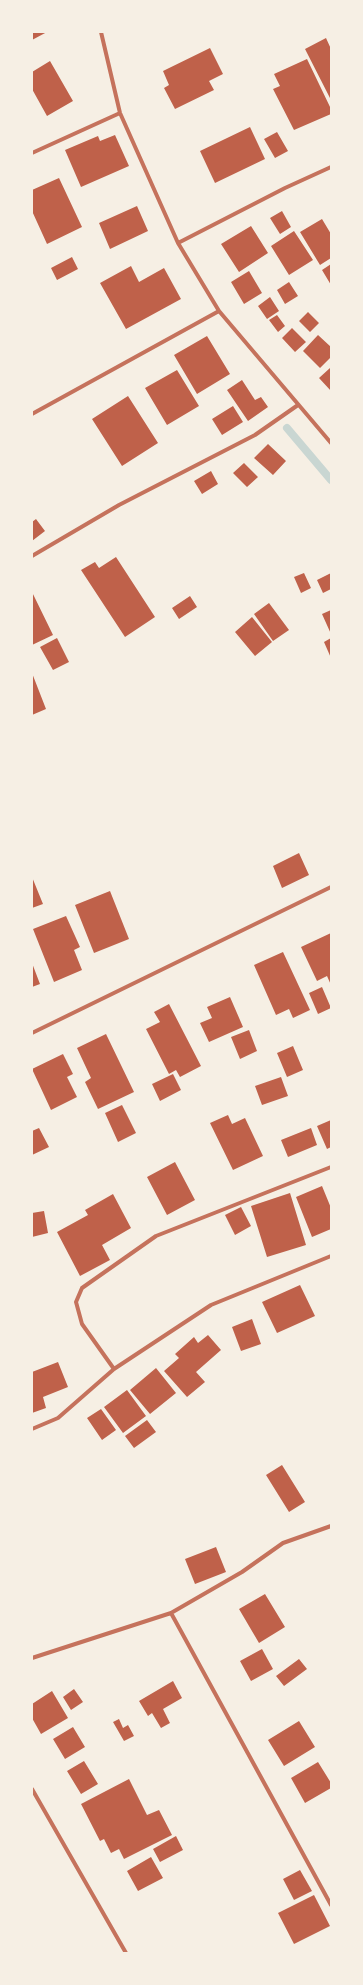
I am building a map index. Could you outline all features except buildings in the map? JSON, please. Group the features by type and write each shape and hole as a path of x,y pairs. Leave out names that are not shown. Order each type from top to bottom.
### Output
{"street":[{"path":"101,32 120,113 178,243 219,311 331,443"},
{"path":"32,152 120,113"},
{"path":"178,243 285,188 331,167"},
{"path":"32,414 219,311"},
{"path":"32,556 119,505 255,435 298,405"},
{"path":"32,1033 331,887"},
{"path":"114,1369 82,1324 76,1302 82,1288 156,1236 331,1167"},
{"path":"32,1430 58,1418 114,1369 211,1305 331,1256"},
{"path":"32,1658 171,1613 242,1572 283,1544 331,1526"},
{"path":"171,1613 331,1905"},
{"path":"32,1789 126,1953"}],"waterway":[{"path":"287,428 331,480"}]}
